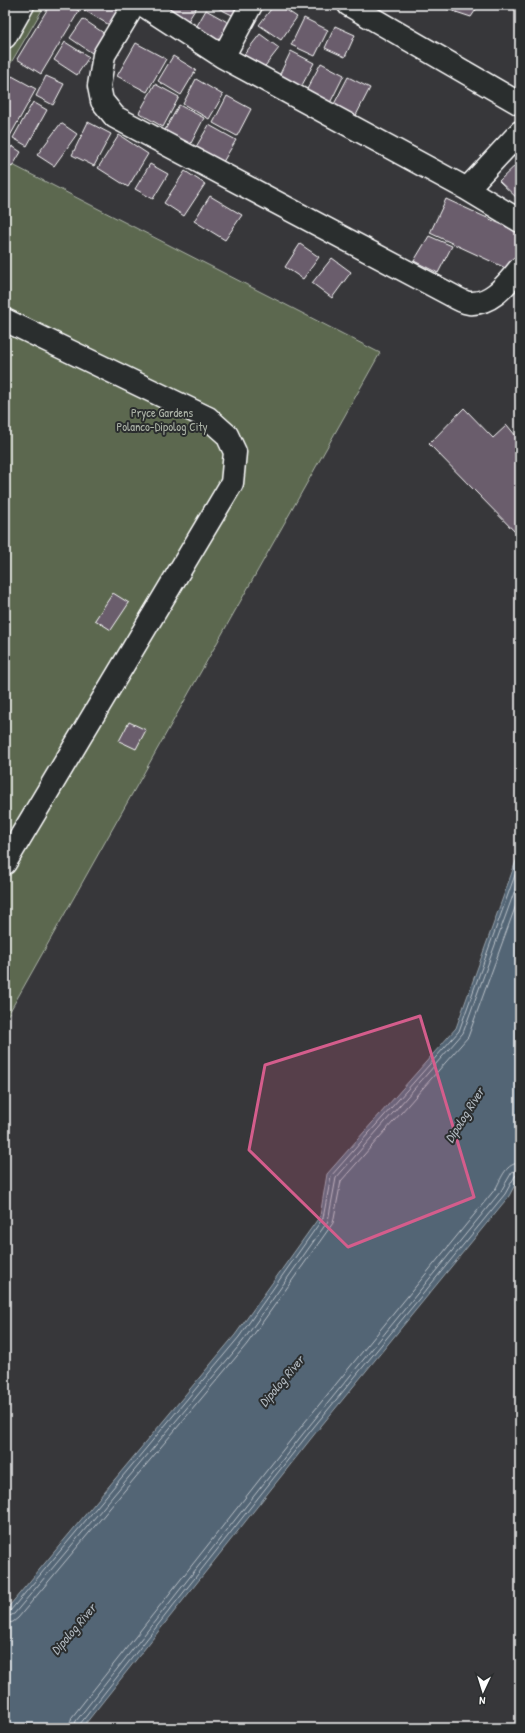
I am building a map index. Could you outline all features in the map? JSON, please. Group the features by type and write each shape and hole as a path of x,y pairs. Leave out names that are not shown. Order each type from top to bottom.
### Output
{"street":[{"path":"134,5 104,55 99,86 102,101 115,118 451,295 469,302 482,301 496,295 520,268"},
{"path":"143,5 223,57 467,189 520,221"},
{"path":"223,57 251,5"},
{"path":"349,5 520,104"},
{"path":"5,37 15,10"},
{"path":"467,189 520,132"},
{"path":"5,320 208,418 227,436 235,452 232,484 5,862"}],"highlighted area":[{"path":"420,1016 474,1197 348,1247 249,1150 265,1065"}],"green space":[{"path":"5,5 45,5 5,73"},
{"name":"Pryce Gardens Polanco-Dipolog City","path":"5,161 380,353 5,1020"}],"water":[{"name":"Dipolog River","path":"520,850 520,1175 509,1196 317,1431 82,1728 5,1728 5,1611 235,1335 320,1216 327,1174 456,1028"}],"building":[{"path":"50,5 70,5 79,11 41,74 17,59"},
{"path":"87,5 124,5 111,26 84,10"},
{"path":"159,5 198,5 186,24"},
{"path":"212,5 242,5 236,17"},
{"path":"274,5 279,5 297,17 281,40 259,25"},
{"path":"448,5 479,5 471,17 447,9"},
{"path":"206,10 231,24 219,45 194,31"},
{"path":"304,18 328,30 315,56 291,45"},
{"path":"83,19 105,34 92,53 70,38"},
{"path":"335,26 355,35 345,57 325,48"},
{"path":"260,34 279,48 262,70 243,56"},
{"path":"65,42 89,57 77,75 54,60"},
{"path":"136,43 166,59 147,92 117,76"},
{"path":"291,51 314,63 301,87 279,76"},
{"path":"173,56 196,70 181,95 158,81"},
{"path":"321,63 344,75 330,103 306,91"},
{"path":"12,76 36,89 5,145 5,89"},
{"path":"46,76 64,84 53,105 36,96"},
{"path":"348,77 370,88 352,123 330,112"},
{"path":"196,79 223,95 209,119 183,104"},
{"path":"155,84 179,97 163,127 139,113"},
{"path":"227,96 251,109 237,136 213,123"},
{"path":"33,102 47,110 27,146 13,138"},
{"path":"179,105 204,118 187,151 161,137"},
{"path":"88,122 111,134 94,166 72,155"},
{"path":"61,123 77,134 54,166 37,155"},
{"path":"209,125 236,140 220,167 193,152"},
{"path":"119,135 148,154 128,187 98,168"},
{"path":"12,146 21,152 12,167 5,163 5,156"},
{"path":"520,161 520,201 499,181"},
{"path":"150,164 168,174 153,199 135,189"},
{"path":"185,171 205,184 184,216 164,203"},
{"path":"210,196 242,215 225,240 194,221"},
{"path":"446,199 520,233 520,253 512,271 430,233"},
{"path":"429,236 452,246 438,273 414,261"},
{"path":"300,244 319,257 303,279 285,267"},
{"path":"332,258 351,272 332,298 312,283"},
{"path":"464,408 493,438 507,425 520,441 520,537 429,444"},
{"path":"113,593 129,603 111,630 95,620"},
{"path":"129,722 146,730 136,749 119,741"}]}
